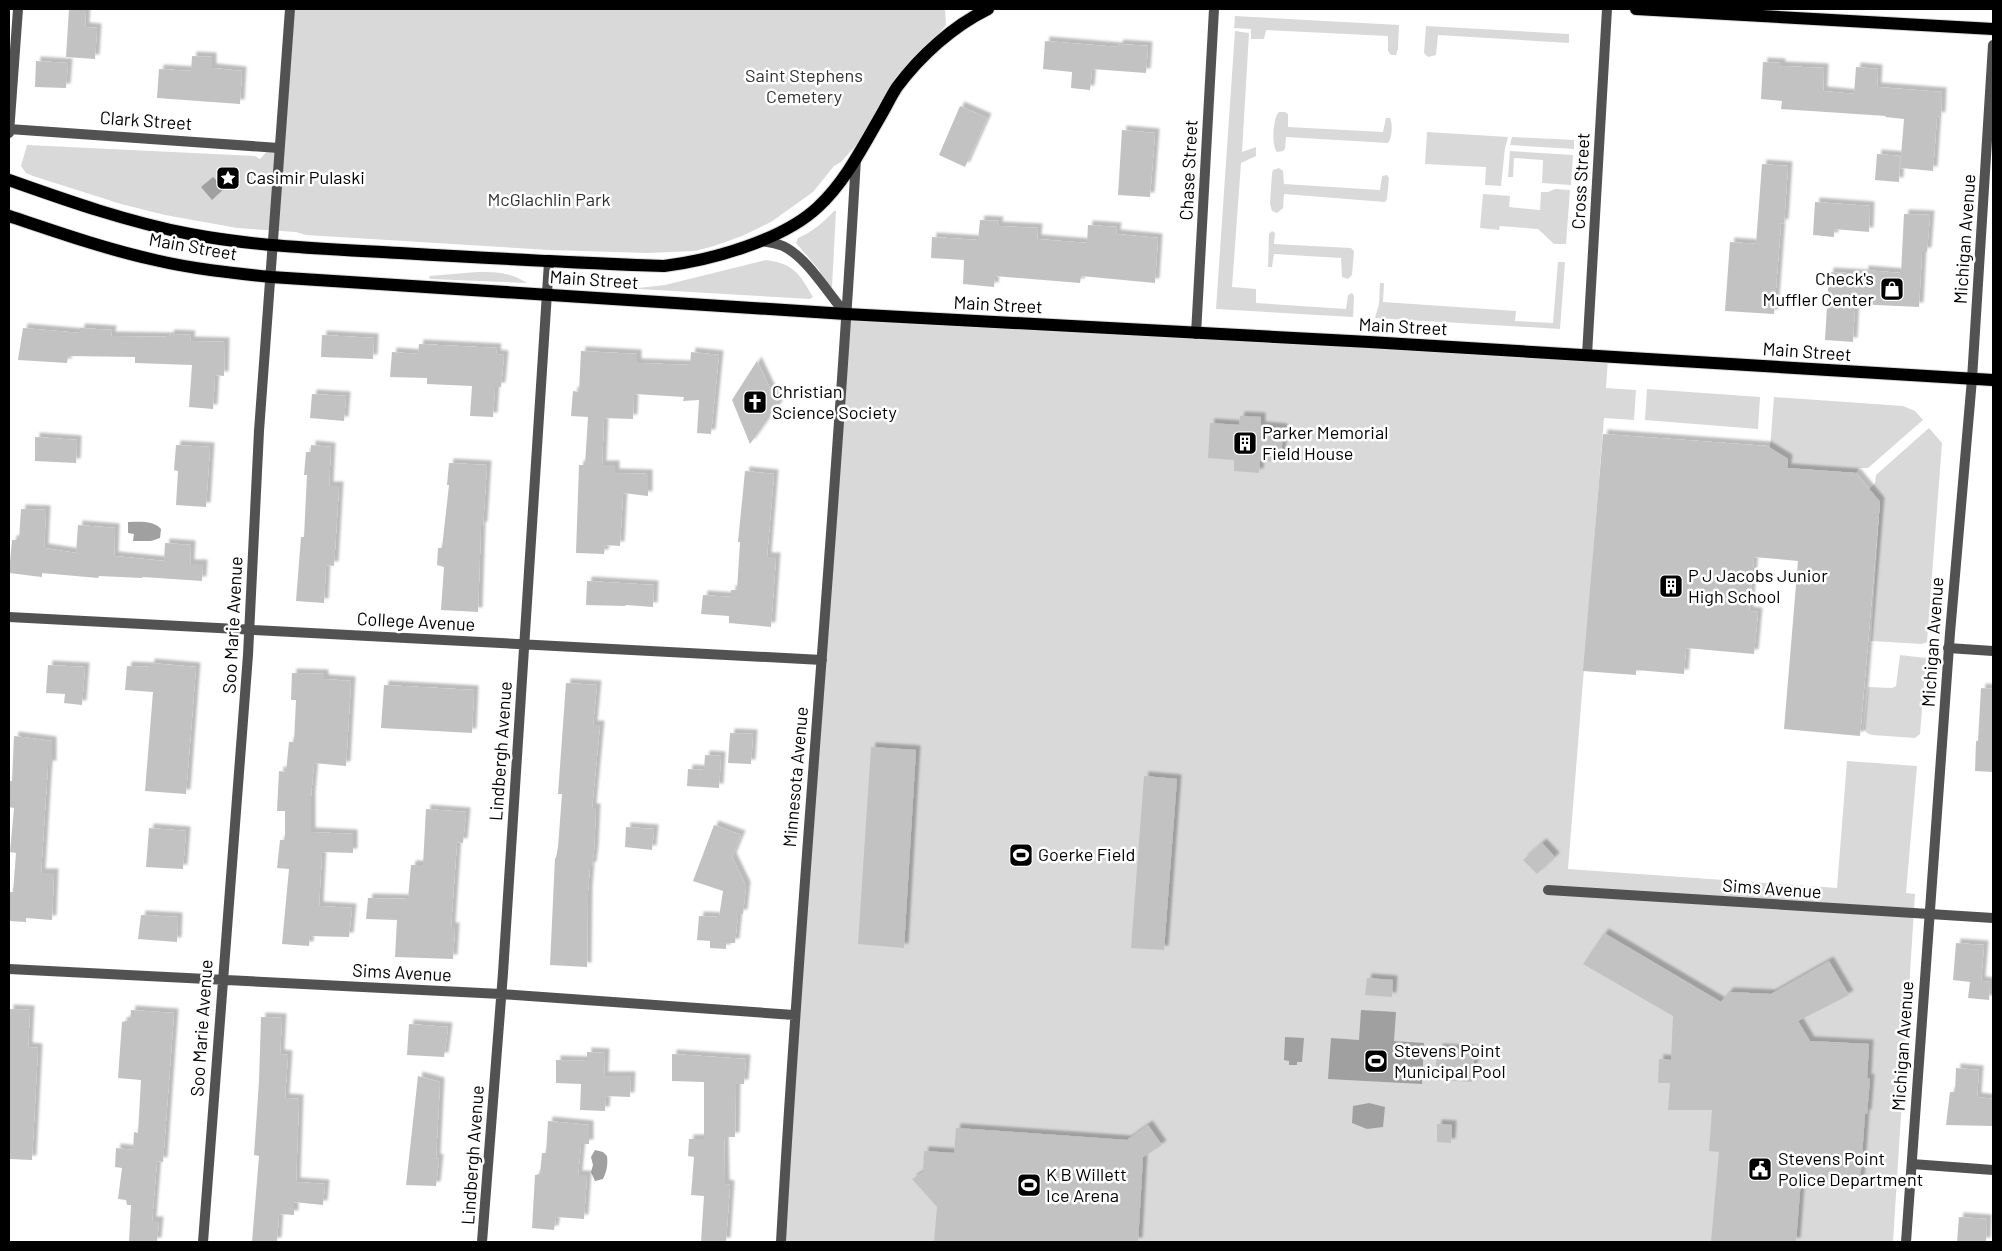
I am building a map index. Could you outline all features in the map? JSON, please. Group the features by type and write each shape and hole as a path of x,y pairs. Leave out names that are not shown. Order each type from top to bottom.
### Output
{"main road":[{"path":"9,180 72,202 159,227 227,240 274,246 549,262 664,266 706,259 741,248 796,223 817,208 834,190 897,88 917,64 968,13 988,9"},
{"path":"1636,9 1993,29"},
{"name":"Main Street","path":"9,216 93,244 154,260 204,270 271,277 846,314 1586,355 1993,380"}],"street":[{"path":"9,131 18,9"},
{"name":"Soo Marie Avenue","path":"203,1242 250,630 259,431 290,9"},
{"name":"Chase Street","path":"1196,334 1214,9"},
{"name":"Cross Street","path":"1586,355 1607,9"},
{"name":"Michigan Avenue","path":"1906,1242 1948,648 1972,379 1993,45"},
{"name":"Clark Street","path":"9,131 279,148"},
{"name":"Minnesota Avenue","path":"781,1242 794,1015 822,660 856,157"},
{"path":"759,240 782,246 795,254 809,268 846,314"},
{"name":"Lindbergh Avenue","path":"482,1242 501,994 549,262"},
{"name":"College Avenue","path":"9,617 822,660"},
{"path":"1948,648 1993,651"},
{"name":"Sims Avenue","path":"1548,890 1993,918"},
{"name":"Sims Avenue","path":"9,969 501,994 794,1015"},
{"path":"1912,1164 1993,1170"}],"green space":[{"path":"290,9 945,9 946,25 892,90 866,134 841,162 834,166 813,192 771,222 742,236 695,251 647,253 549,250 306,235 296,232 237,228 165,215 121,204 33,176 26,173 21,166 27,145 255,156 260,159 280,137"},
{"path":"1235,16 1399,25 1398,49 1396,55 1391,55 1388,51 1388,36 1266,30 1264,39 1251,39 1251,29 1234,28"},
{"path":"1426,26 1569,34 1569,43 1438,35 1436,55 1428,57 1424,53"},
{"path":"1235,31 1249,33 1242,152 1256,147 1256,156 1241,163 1232,287 1256,289 1256,303 1346,309 1348,295 1352,293 1354,296 1353,317 1216,309"},
{"path":"1279,112 1288,114 1288,127 1383,132 1386,118 1390,118 1392,124 1391,134 1388,143 1286,137 1285,149 1277,152 1273,132 1275,120"},
{"path":"1427,132 1508,137 1501,186 1485,185 1486,167 1425,164"},
{"path":"1512,137 1574,140 1574,149 1510,145"},
{"path":"1510,151 1573,155 1571,185 1542,183 1543,160 1514,158 1513,177 1508,177"},
{"path":"1279,168 1283,171 1284,184 1380,190 1382,176 1387,175 1389,178 1387,199 1385,202 1284,194 1283,208 1277,213 1272,211 1270,204 1272,173 1273,170"},
{"path":"1555,189 1570,190 1566,244 1554,244 1538,229 1500,226 1499,230 1480,228 1483,194 1510,196 1509,207 1540,210 1541,192"},
{"path":"836,211 832,287 829,287 819,270 796,243 798,238 817,227"},
{"path":"1272,231 1275,233 1274,244 1351,248 1354,251 1352,275 1348,279 1342,277 1341,258 1274,254 1272,267 1268,267 1269,234"},
{"path":"766,260 783,264 795,271 813,297 810,299 638,288 665,285"},
{"path":"1558,262 1565,262 1560,329 1375,318 1379,304 1380,283 1384,283 1383,302 1516,311 1515,321 1553,323"},
{"path":"477,272 509,275 527,283 430,279 429,276"},
{"path":"846,314 1608,358 1606,388 1636,390 1634,420 1604,418 1568,869 1837,888 1847,761 1917,766 1906,893 1915,894 1893,1242 781,1242"},
{"path":"1647,389 1760,397 1758,429 1645,420"},
{"path":"1774,397 1903,406 1915,411 1923,420 1868,468 1859,468 1856,473 1787,468 1788,459 1770,448"},
{"path":"1929,428 1942,443 1927,642 1922,644 1871,641 1880,502 1869,489 1875,483 1876,475"},
{"path":"1900,655 1926,658 1920,734 1915,738 1872,735 1864,729 1868,687 1892,688 1896,686"}],"shaded area":[{"path":"213,177 225,188 212,200 201,187"},
{"path":"128,522 146,522 158,526 161,529 160,538 151,541 133,541 134,534 128,533"},
{"name":"Stevens Point Municipal Pool","path":"1361,1010 1396,1012 1394,1041 1424,1043 1422,1084 1328,1079 1331,1038 1359,1040"},
{"path":"1285,1037 1304,1038 1302,1062 1297,1062 1297,1065 1289,1065 1289,1061 1284,1060"},
{"path":"1369,1103 1385,1107 1383,1127 1367,1129 1352,1123 1353,1106"},
{"path":"595,1150 603,1152 607,1156 607,1162 603,1179 595,1181 591,1172 593,1165 591,1157"}],"building":[{"path":"69,9 86,9 85,27 97,28 95,59 66,57"},
{"path":"1045,41 1118,47 1119,44 1148,46 1146,73 1092,69 1090,90 1071,88 1072,72 1043,69"},
{"path":"192,56 212,57 212,68 242,71 240,104 157,98 159,69 191,71"},
{"path":"36,61 68,63 66,88 35,87"},
{"path":"1763,62 1781,63 1781,66 1824,68 1823,91 1854,94 1856,67 1878,69 1877,87 1942,92 1941,117 1937,116 1933,171 1900,168 1904,119 1886,116 1781,109 1782,101 1761,99"},
{"path":"960,106 987,118 965,167 939,155"},
{"path":"1122,130 1155,133 1150,197 1118,195"},
{"path":"1877,154 1900,156 1899,182 1875,180"},
{"path":"1762,164 1788,166 1784,224 1781,223 1774,314 1725,311 1730,242 1756,244"},
{"path":"1815,202 1870,206 1869,232 1834,229 1834,237 1813,235"},
{"path":"1904,214 1930,215 1927,252 1922,252 1919,307 1855,304 1853,342 1825,340 1829,272 1864,274 1864,270 1901,273"},
{"path":"980,220 999,221 998,226 1038,228 1037,239 1087,243 1088,225 1117,227 1116,234 1158,238 1155,283 1081,276 1080,283 995,276 994,287 963,284 964,260 931,258 932,237 978,240"},
{"path":"23,328 80,333 80,328 112,330 111,336 169,337 170,334 191,335 190,341 225,342 224,376 215,375 213,409 189,407 192,365 135,363 135,357 68,356 67,363 18,360"},
{"path":"322,335 374,338 373,359 321,357"},
{"path":"419,344 497,348 496,354 504,355 501,387 495,387 493,417 470,416 472,386 427,384 427,378 390,377 392,352 418,354"},
{"path":"581,351 637,354 637,363 690,365 691,352 719,355 711,434 697,433 699,400 683,401 684,397 634,394 633,419 604,418 602,465 615,465 615,473 648,474 648,496 623,493 620,546 605,545 604,554 576,553 579,465 585,465 588,417 571,416 573,391 579,392"},
{"name":"Christian Science Society","path":"757,361 778,405 750,444 732,400"},
{"path":"312,394 346,396 344,421 310,418"},
{"name":"Parker Memorial Field House","path":"1240,416 1261,417 1261,426 1283,428 1281,462 1260,461 1259,473 1234,471 1234,460 1208,458 1210,423 1239,425"},
{"name":"P J Jacobs Junior High School","path":"1603,434 1767,446 1788,459 1787,468 1856,473 1880,502 1860,736 1784,729 1798,561 1754,557 1749,611 1758,612 1754,654 1686,648 1684,674 1636,670 1636,675 1583,671"},
{"path":"35,437 77,440 76,463 35,461"},
{"path":"176,445 210,447 206,507 176,505 178,471 174,470"},
{"path":"311,445 331,447 329,486 339,486 334,566 326,565 324,603 296,601 301,537 304,537 307,475 304,475 306,452 311,452"},
{"path":"449,463 487,465 483,526 481,526 478,612 441,610 444,567 437,565 438,548 442,548 449,485 447,485"},
{"path":"745,471 774,474 767,557 776,557 771,627 729,623 729,616 701,614 703,595 731,597 731,590 737,590 740,542 738,542"},
{"path":"21,509 46,510 44,548 76,553 78,525 115,528 114,556 164,561 165,543 191,545 190,564 203,564 202,581 143,577 99,576 98,578 42,573 42,577 9,573 12,540 19,540"},
{"path":"587,581 654,585 653,607 586,605"},
{"path":"150,663 196,667 186,794 145,791 153,692 125,690 127,666 150,667"},
{"path":"48,665 85,667 82,705 64,703 65,694 46,693"},
{"path":"292,673 324,674 324,679 351,681 346,766 314,763 311,796 311,832 353,834 353,853 322,852 319,906 352,908 349,937 310,936 309,946 282,944 289,869 277,868 280,840 285,840 285,811 277,811 279,771 286,772 289,742 294,742 296,700 291,700"},
{"path":"566,683 597,685 593,725 600,725 592,808 596,808 594,850 592,866 590,866 588,891 587,967 550,965 555,858 558,847 562,794 558,794"},
{"path":"384,685 474,690 472,733 381,728"},
{"path":"1981,688 1993,689 1993,772 1975,771"},
{"path":"730,733 753,734 751,764 728,763"},
{"path":"14,736 52,741 52,765 48,765 41,873 54,873 52,920 26,918 26,922 9,921 9,892 13,892 16,853 10,852 14,808 9,807 9,781 12,781"},
{"path":"871,747 916,750 904,948 858,944"},
{"path":"705,755 721,756 719,788 687,786 688,769 704,770"},
{"path":"1144,776 1177,779 1164,950 1131,948"},
{"path":"426,809 466,812 463,843 457,842 451,927 455,927 453,959 395,957 397,920 366,919 368,898 408,899 411,865 423,865"},
{"path":"714,825 741,835 732,857 746,886 743,914 738,914 735,943 726,943 726,949 710,948 710,941 697,940 699,916 719,917 723,891 693,881"},
{"path":"626,827 654,829 652,850 625,847"},
{"path":"149,828 186,831 183,869 146,867"},
{"path":"1542,843 1555,857 1537,874 1523,860"},
{"path":"141,915 178,917 177,942 138,939"},
{"path":"1604,933 1721,1002 1729,992 1771,994 1829,961 1849,995 1798,1021 1810,1041 1869,1044 1867,1079 1870,1078 1867,1114 1865,1114 1860,1184 1801,1179 1796,1242 1711,1242 1719,1152 1709,1151 1712,1110 1668,1110 1670,1083 1658,1083 1659,1059 1671,1060 1673,1016 1583,964"},
{"path":"1956,943 1984,945 1981,981 1990,982 1989,1000 1968,998 1970,982 1953,980"},
{"path":"1367,978 1393,980 1392,997 1365,995"},
{"path":"9,1009 30,1010 28,1047 38,1048 32,1160 9,1159"},
{"path":"131,1010 174,1013 163,1162 157,1161 152,1221 159,1221 157,1242 129,1242 131,1205 127,1205 126,1200 118,1199 122,1168 115,1167 116,1148 133,1150 134,1132 138,1133 141,1080 118,1078 122,1022 130,1020"},
{"path":"261,1017 282,1018 280,1054 288,1055 285,1098 299,1099 296,1182 325,1184 323,1205 294,1202 294,1215 279,1214 277,1242 252,1242 259,1156 254,1155"},
{"path":"409,1024 448,1027 444,1057 407,1055"},
{"path":"1438,1048 1475,1050 1472,1082 1436,1080 1437,1071 1435,1071"},
{"path":"587,1052 605,1053 604,1076 631,1076 630,1097 606,1096 605,1111 580,1110 581,1084 556,1083 556,1060 587,1061"},
{"path":"672,1054 746,1059 744,1084 736,1084 735,1137 724,1137 725,1184 730,1185 726,1242 701,1242 704,1196 691,1195 694,1157 688,1156 689,1139 704,1139 704,1082 672,1081"},
{"path":"1956,1068 1979,1070 1977,1097 1993,1099 1993,1126 1946,1125 1950,1092 1955,1092"},
{"path":"418,1076 440,1082 436,1158 439,1159 436,1186 406,1185"},
{"path":"548,1121 589,1125 589,1144 581,1144 578,1175 587,1175 584,1219 556,1217 554,1230 532,1228 535,1175 540,1174 542,1153 546,1153"},
{"path":"1437,1124 1452,1125 1451,1143 1437,1142"},
{"name":"K B Willett Ice Arena","path":"1148,1125 1162,1145 1143,1157 1138,1242 934,1242 937,1207 912,1179 923,1172 924,1151 954,1153 956,1128 1127,1140"},
{"path":"1959,1217 1987,1219 1986,1242 1957,1242"}],"place":[{"name":"Casimir Pulaski","path":"228,178"},
{"name":"Check's Muffler Center","path":"1892,289"},
{"name":"Christian Science Society","path":"755,402"},
{"name":"Parker Memorial Field House","path":"1245,443"},
{"name":"P J Jacobs Junior High School","path":"1671,586"},
{"name":"Goerke Field","path":"1021,855"},
{"name":"Stevens Point Municipal Pool","path":"1376,1061"},
{"name":"Stevens Point Police Department","path":"1760,1169"},
{"name":"K B Willett Ice Arena","path":"1029,1185"}],"park label":[{"name":"Saint Stephens Cemetery","path":"804,86"},
{"name":"McGlachlin Park","path":"549,200"}]}
